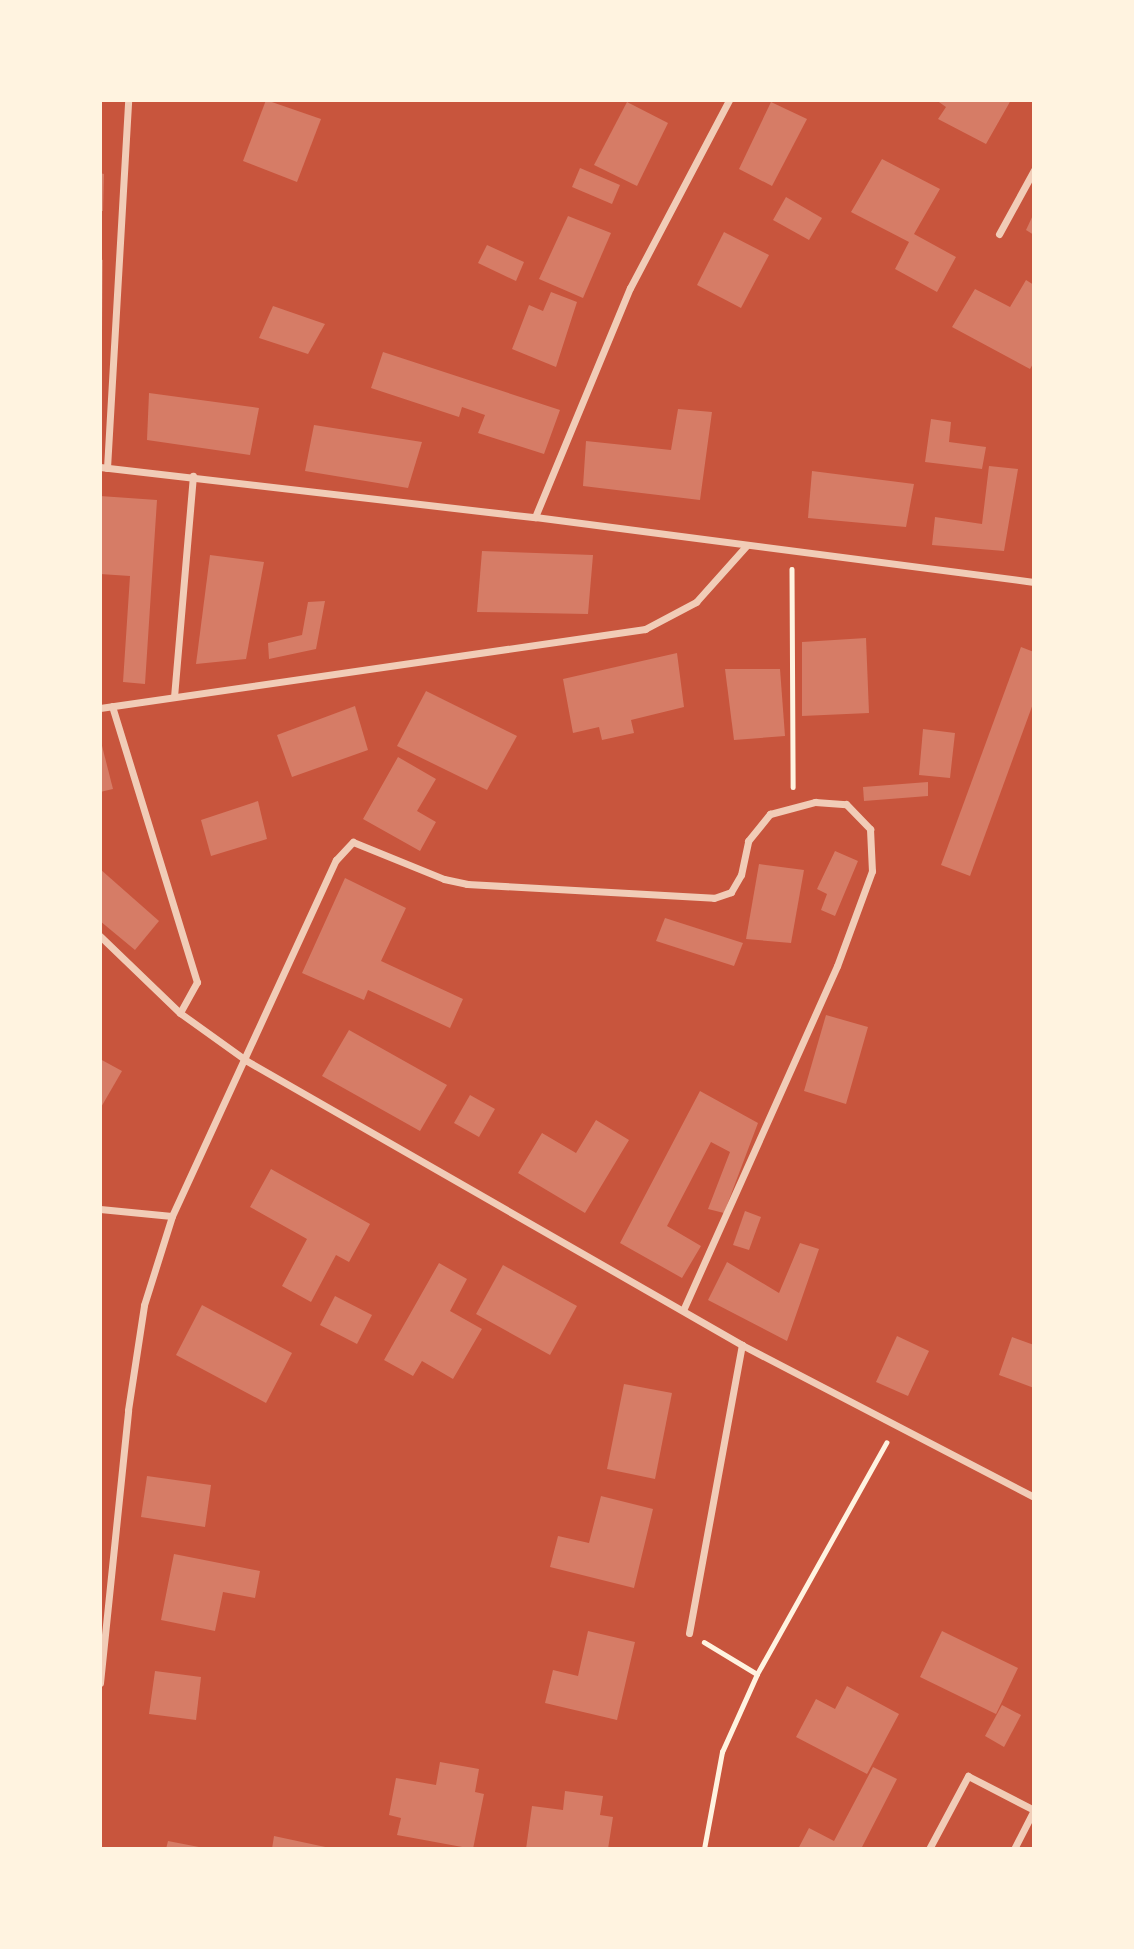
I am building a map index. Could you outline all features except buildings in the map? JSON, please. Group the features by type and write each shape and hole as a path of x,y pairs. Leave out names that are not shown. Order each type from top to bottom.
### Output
{"street":[{"path":"128,100 103,467 535,517 1034,582"},
{"path":"535,517 629,288 729,100"},
{"path":"999,234 1034,170"},
{"path":"174,697 193,476"},
{"path":"100,708 645,629 696,602 747,545"},
{"path":"113,705 197,982 180,1013"},
{"path":"100,1682 128,1410 144,1305 172,1216 247,1061 336,860 353,842 444,879 467,884 714,898 731,892 741,875 748,841 757,826 770,814 793,806 846,804 870,829 872,871 820,1004 684,1308"},
{"path":"100,936 180,1013 247,1061 684,1308 743,1345 895,1427 1034,1497"},
{"path":"100,1209 172,1216"},
{"path":"689,1633 743,1345"},
{"path":"929,1849 968,1776 1034,1810 1014,1849"}],"path":[{"path":"792,550 793,806"},
{"path":"704,1849 722,1752 757,1675 895,1427"},
{"path":"689,1633 757,1675"}]}
